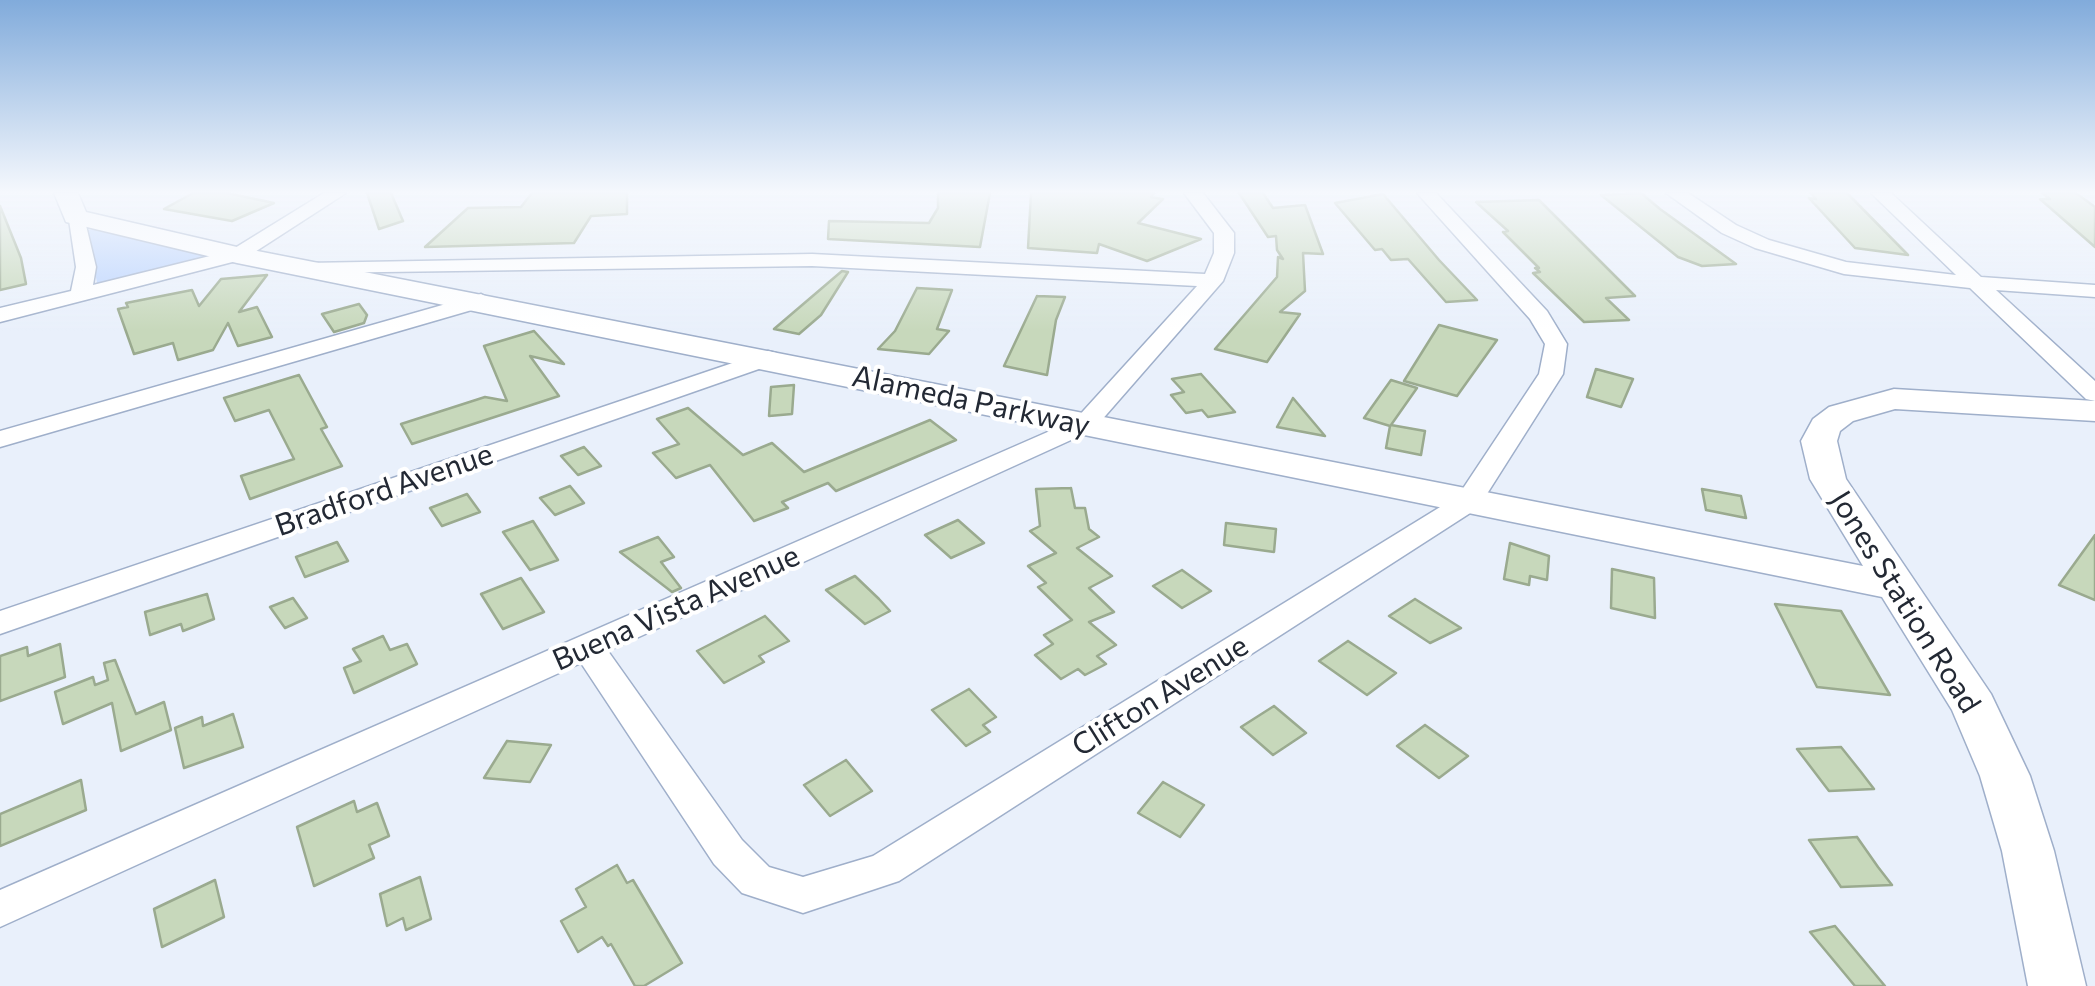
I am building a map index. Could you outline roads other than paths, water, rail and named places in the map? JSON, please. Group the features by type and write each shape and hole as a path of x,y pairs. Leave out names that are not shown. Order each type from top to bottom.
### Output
{"street":[{"path":"79,239 86,267 81,295"},
{"name":"Alameda Parkway","path":"184,239 237,255 481,300 1892,585"},
{"path":"0,315 237,255 263,239"},
{"name":"Buena Vista Avenue","path":"0,910 1084,424 1213,281 1224,253 1224,239"},
{"name":"Clifton Avenue","path":"588,648 728,852 756,881 803,895 884,869 1468,502 1550,374 1556,344 1539,316 1468,239"},
{"path":"1754,239 1790,254 1900,277 2095,290"},
{"path":"1930,239 2095,394"},
{"path":"314,267 812,260 1213,281"},
{"path":"0,439 481,300"},
{"name":"Bradford Avenue","path":"0,623 768,358"},
{"name":"Jones Station Road","path":"2057,986 2028,852 2005,776 1974,706 1892,585 1828,479 1820,441 1825,426 1864,404 1894,400 2095,411"}]}
